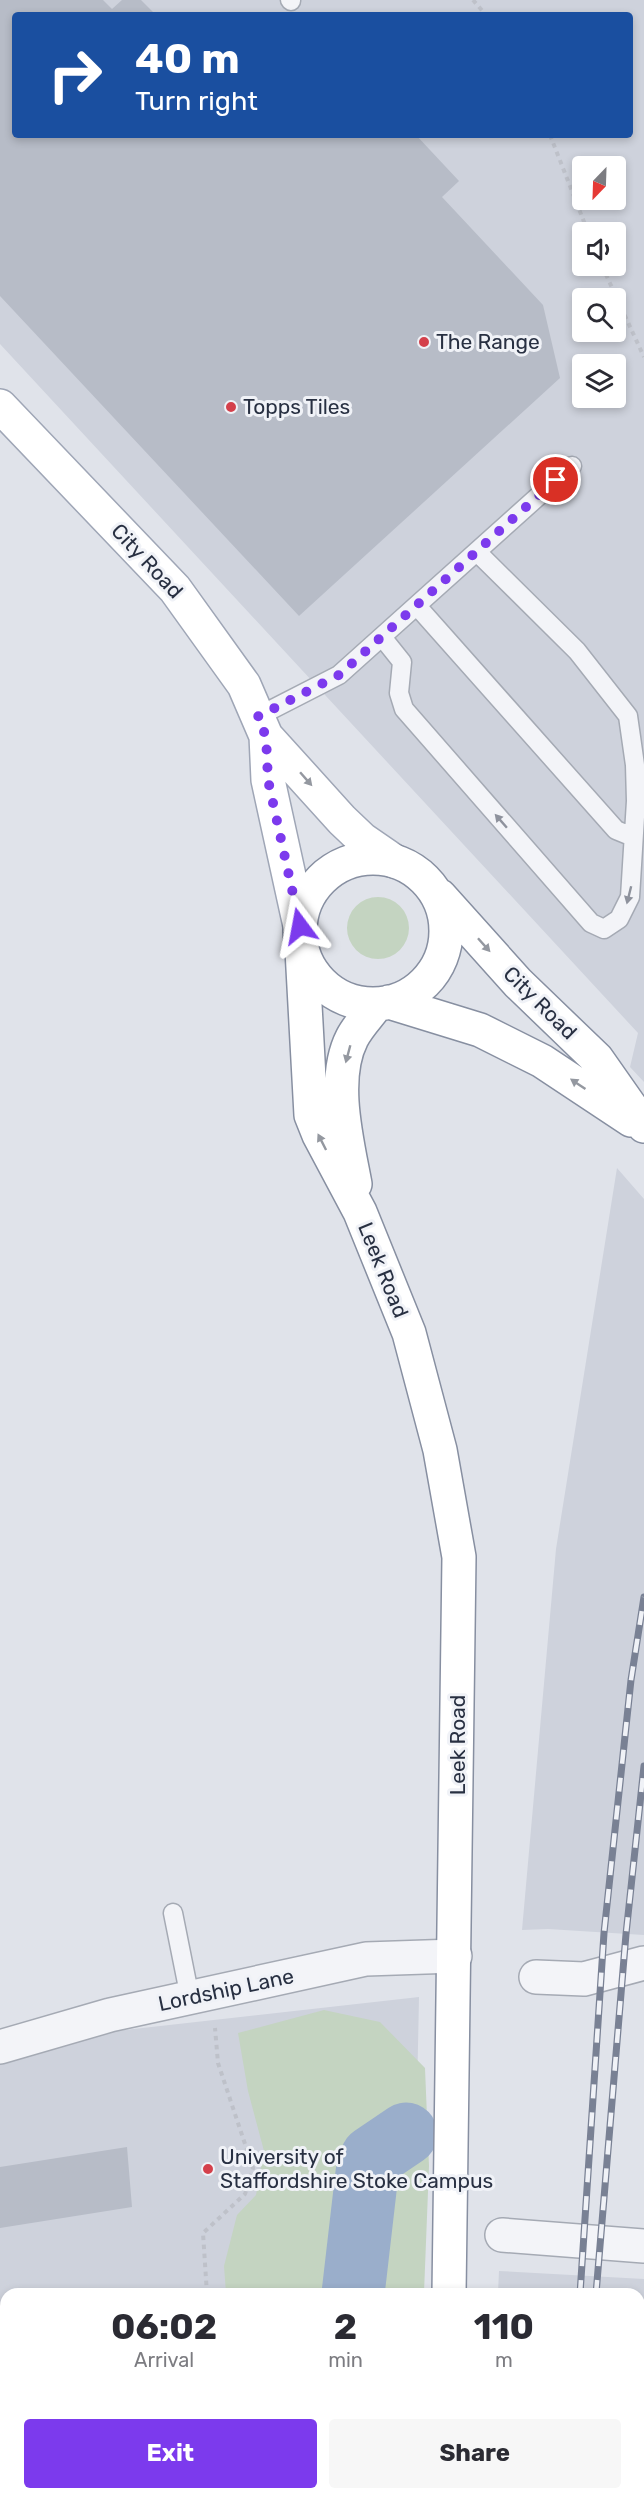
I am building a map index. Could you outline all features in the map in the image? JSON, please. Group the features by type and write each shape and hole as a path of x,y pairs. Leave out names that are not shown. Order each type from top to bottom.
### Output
{"main road":[{"name":"City Road","path":"0,406 175,589 244,685 261,726 268,780 301,938"},
{"name":"City Road","path":"261,726 342,820 362,839 394,861"},
{"path":"359,860 394,861 418,873 431,886 444,914 446,932 443,953 437,968 414,992 383,1003 353,1002 327,988 312,972 301,938 302,915 310,894 331,872 359,860"},
{"name":"City Road","path":"431,886 518,983 597,1059 644,1127"},
{"name":"Leek Road","path":"301,938 311,1115 319,1136 360,1212 409,1333 440,1450 459,1557 449,2288"},
{"name":"City Road","path":"383,1003 480,1030 542,1060 644,1127"},
{"name":"Leek Road","path":"360,1212 341,1110 343,1071 352,1039 383,1003"}],"street":[{"name":"Lordship Lane","path":"0,2047 110,2015 366,1959 455,1956"},
{"path":"536,1977 584,1979 644,1963"},
{"path":"502,2235 644,2246"}],"lane":[{"path":"261,726 339,675 572,466"},
{"path":"382,637 402,662 399,693 404,709 591,923 604,929 619,919 630,897 636,801 635,765 628,716 577,651 477,552"},
{"path":"417,606 616,830 633,837"},
{"path":"173,1913 201,1996"}],"path":[{"path":"473,0 483,12"},
{"path":"551,138 584,222"},
{"path":"607,276 644,357"},
{"path":"201,1996 218,2063 252,2168 245,2194 203,2233 207,2288"}],"shaded area":[{"path":"0,0 644,0 644,1082 630,1067 638,1033 0,344"},
{"path":"617,1168 644,1199 644,1935 548,1929 522,1930 556,1549"},
{"name":"University of Staffordshire Stoke Campus","path":"419,1997 413,2288 0,2288 0,2044"},
{"path":"499,2271 644,2279 644,2288 498,2288"}],"green space":[{"path":"378,897 400,906 409,928 400,950 378,959 356,950 347,928 356,906"},
{"path":"324,2010 380,2022 425,2068 429,2166 424,2288 360,2288 365,2243 383,2182 390,2165 403,2153 406,2134 387,2126 363,2138 351,2166 352,2186 336,2288 226,2288 224,2266 237,2215 256,2195 264,2151 248,2091 238,2033"}],"pier":[{"path":"540,2050 644,2062 644,2108 547,2084 537,2086"}],"building":[{"path":"0,0 103,0 112,9 122,0 141,0 153,12 12,12 12,138 419,138 459,181 442,197 543,305 560,378 299,616 0,296"},
{"path":"127,2147 132,2207 0,2228 0,2167"}],"waterway":[{"path":"354,2288 367,2173 372,2157 406,2134"}],"railway":[{"path":"580,2288 604,1933 631,1680 644,1597"},
{"path":"596,2288 626,1934 644,1766"}],"place":[{"name":"The Range","path":"424,342"},
{"name":"Topps Tiles","path":"231,407"},
{"name":"University of Staffordshire Stoke Campus","path":"208,2169"}],"route":[{"path":"300,926 268,780 266,736 257,717 339,675 556,480"}]}
